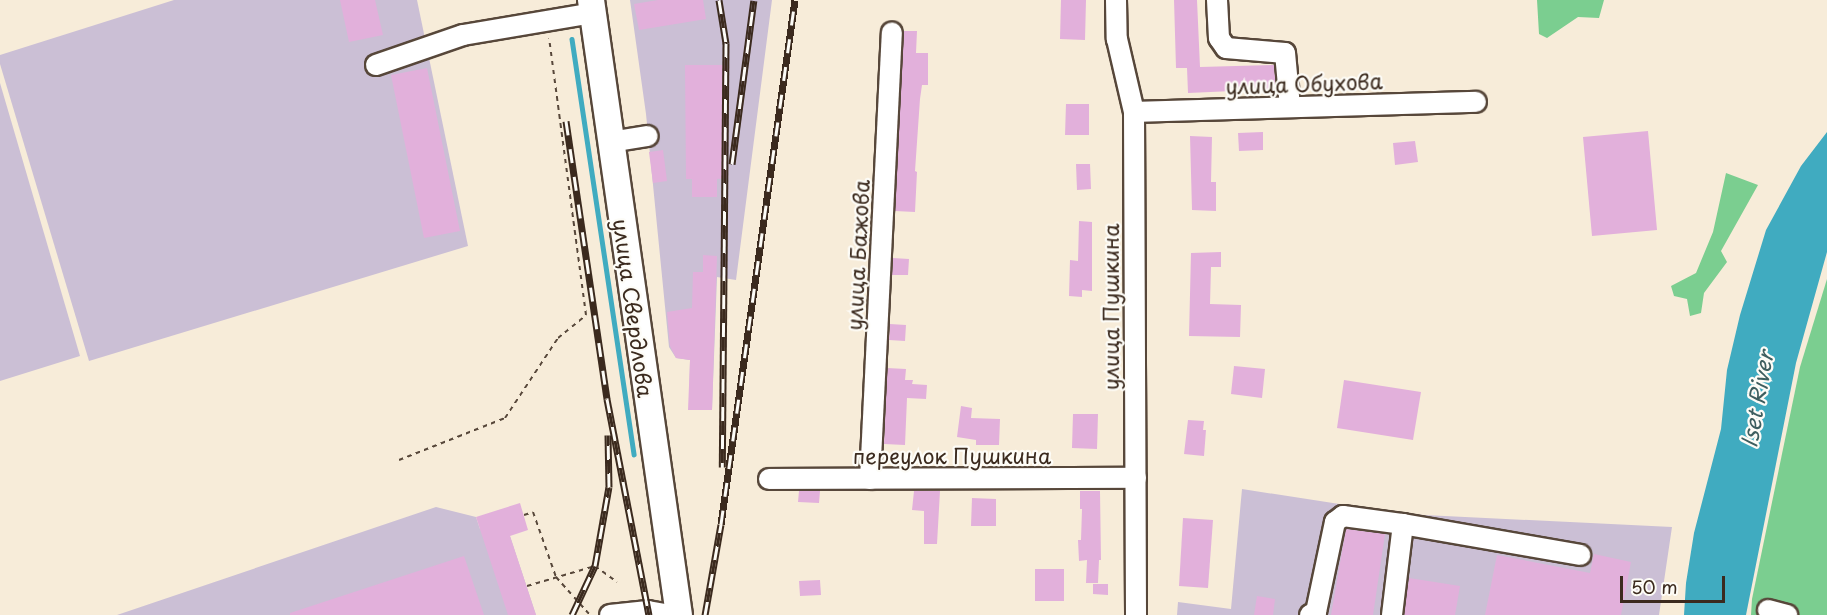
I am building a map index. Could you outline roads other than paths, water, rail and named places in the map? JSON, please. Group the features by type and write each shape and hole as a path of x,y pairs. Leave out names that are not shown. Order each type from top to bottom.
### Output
{"main road":[{"name":"улица Свердлова","path":"592,6 680,615"}],"street":[{"name":"улица Пушкина","path":"1116,0 1117,39 1134,112 1136,615"},
{"path":"1217,0 1219,38 1226,48 1285,53 1290,107"},
{"path":"376,65 463,34 547,22 592,6"},
{"name":"улица Бажова","path":"870,479 892,33"},
{"name":"улица Обухова","path":"1134,112 1476,102"},
{"path":"610,142 648,136"},
{"name":"переулок Пушкина","path":"769,479 1136,478"},
{"path":"1310,615 1316,612 1335,522 1343,516 1403,524 1580,555"},
{"path":"1392,615 1403,524"},
{"path":"1768,610 1787,615"},
{"path":"610,615 648,611 671,615"}],"water":[{"name":"Iset River","path":"1827,132 1827,252 1796,363 1746,615 1684,615 1686,583 1694,533 1721,429 1727,370 1740,315 1766,230 1801,166"}],"waterway":[{"path":"572,39 634,454"}],"railway":[{"path":"719,0 726,43 722,467"},
{"path":"732,164 754,0"},
{"path":"705,615 721,524 795,0"},
{"path":"566,121 607,399 649,615"},
{"path":"572,615 595,566 609,487 608,435"}]}
